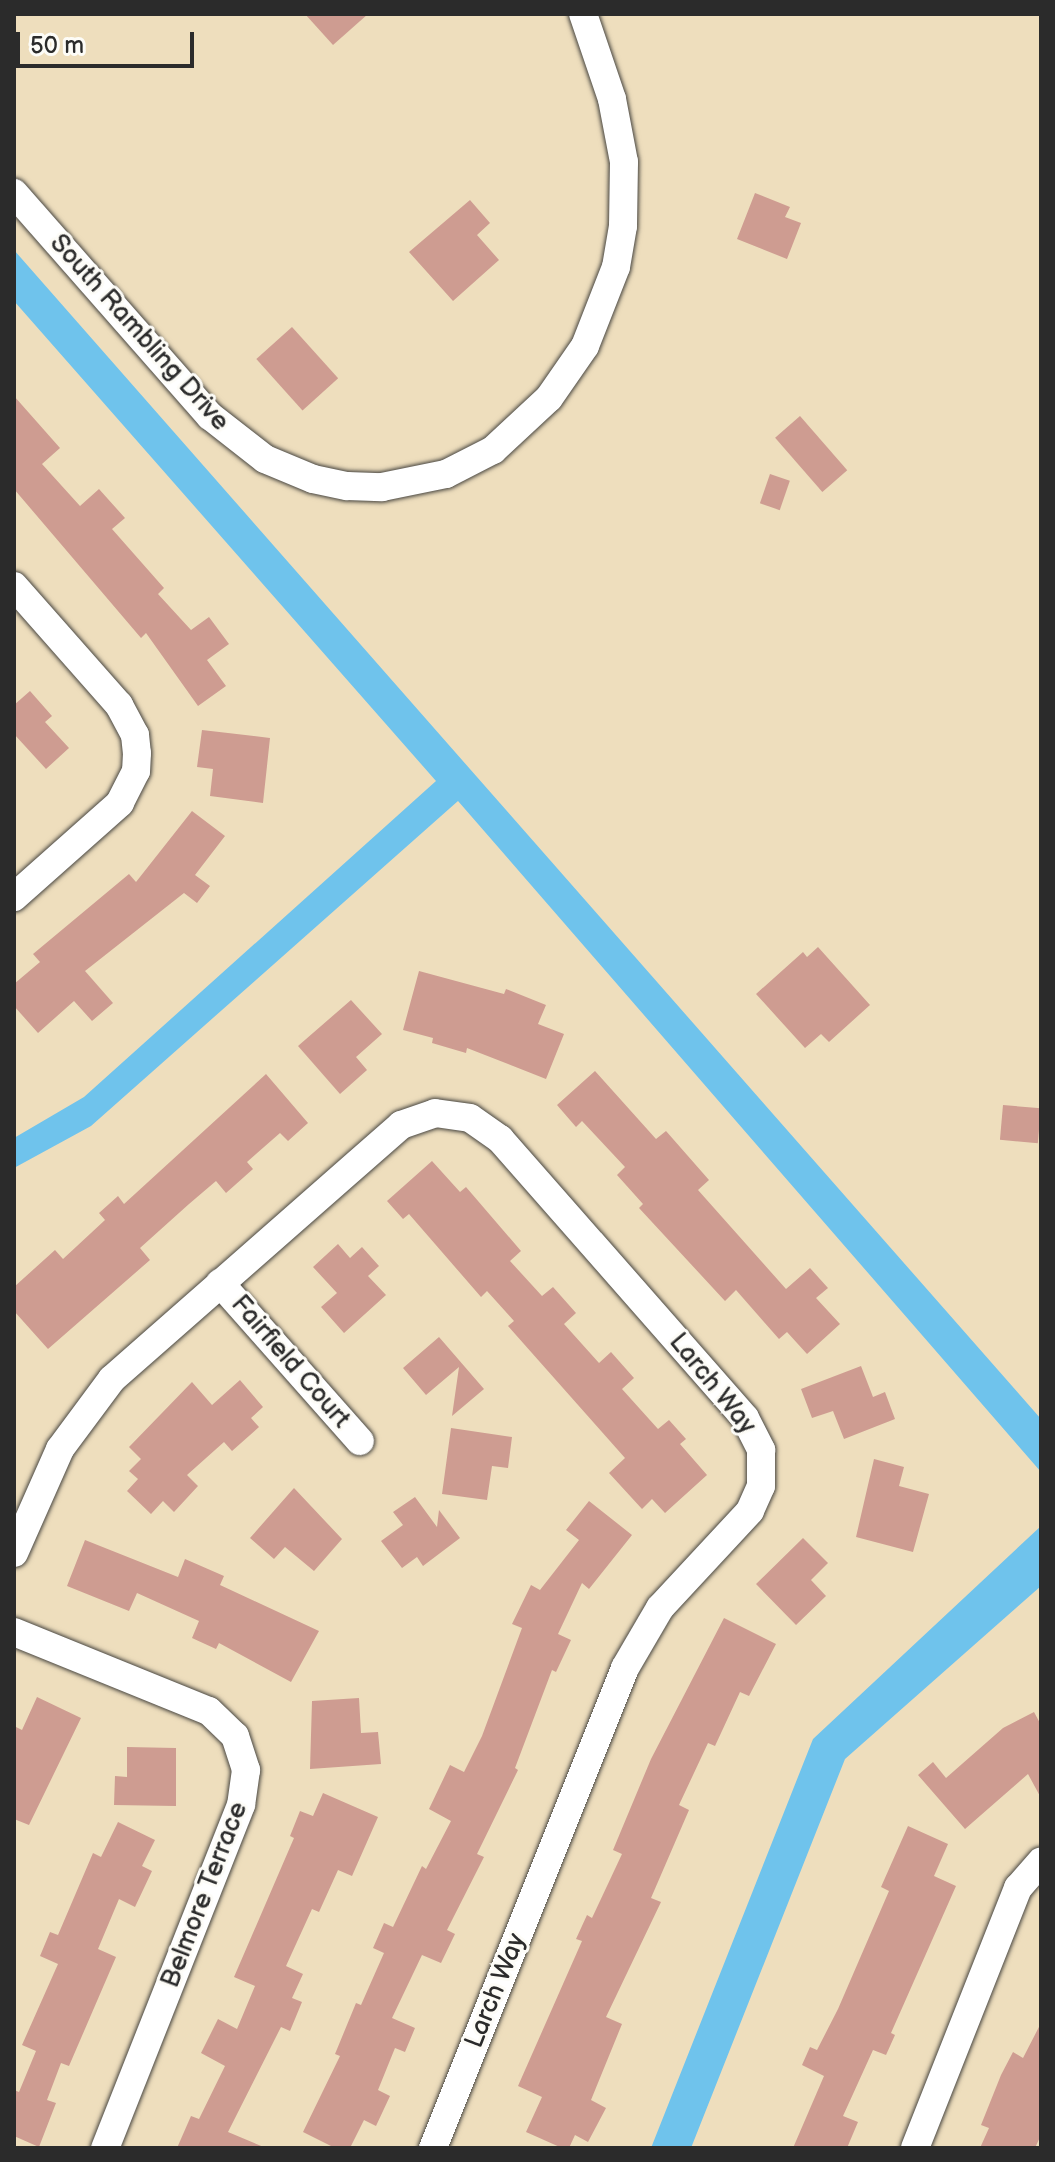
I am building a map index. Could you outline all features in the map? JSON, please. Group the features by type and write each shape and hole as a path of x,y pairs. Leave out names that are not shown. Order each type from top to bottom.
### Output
{"street":[{"name":"South Rambling Drive","path":"14,193 236,440 265,459 313,479 365,487 431,478 493,450 549,398 574,365 603,308 623,226 624,162 612,99 583,14"},
{"path":"14,586 119,705 135,735 137,753 133,779 120,803 14,897"},
{"name":"Larch Way","path":"14,1553 44,1479 90,1406 220,1283 401,1125 435,1113 470,1118 500,1139 745,1418 761,1450 761,1486 750,1511 660,1608 625,1668 433,2148"},
{"name":"Fairfield Court","path":"220,1283 360,1441"},
{"name":"Belmore Terrace","path":"14,1632 209,1711 235,1736 246,1770 241,1805 105,2148"},
{"path":"915,2148 1018,1888 1041,1862"}],"water":[{"path":"14,250 1041,1419 1041,1472 458,801 91,1126 14,1168 14,1138 84,1097 436,781 14,301"},
{"path":"1041,1526 1041,1586 845,1759 691,2148 651,2148 813,1739"}],"building":[{"path":"305,14 368,14 333,45"},
{"path":"755,193 790,207 785,217 801,223 787,259 737,239"},
{"path":"470,200 490,223 477,235 499,260 453,301 409,252"},
{"path":"292,327 338,378 302,410 256,359"},
{"path":"14,396 60,448 42,464 80,506 99,489 125,518 112,529 164,588 158,594 191,630 209,617 229,644 207,660 226,686 198,706 146,633 141,638 14,489"},
{"path":"800,416 847,470 822,492 775,438"},
{"path":"770,474 790,481 780,510 760,503"},
{"path":"30,691 52,716 45,722 69,748 46,769 14,734 14,705"},
{"path":"202,730 270,738 263,803 210,796 213,769 197,767"},
{"path":"192,811 225,836 195,875 210,886 197,903 184,893 85,971 113,1003 92,1021 74,1001 38,1033 14,1006 14,984 40,962 33,954 129,874 136,882"},
{"path":"818,947 870,1005 829,1042 821,1034 805,1048 756,994 803,952 807,957"},
{"path":"419,971 504,994 506,989 546,1005 538,1024 564,1034 546,1079 467,1048 466,1053 432,1043 433,1038 403,1030"},
{"path":"351,1000 382,1034 356,1057 367,1070 340,1094 298,1046"},
{"path":"595,1071 656,1139 666,1131 709,1180 698,1190 786,1289 810,1268 828,1288 816,1298 840,1324 807,1354 787,1332 779,1339 736,1290 725,1301 639,1208 643,1204 617,1175 625,1167 582,1121 576,1127 557,1105"},
{"path":"266,1074 308,1123 288,1141 280,1133 247,1162 253,1169 226,1193 216,1181 189,1204 140,1248 150,1260 48,1349 14,1311 14,1287 55,1250 63,1259 105,1220 99,1213 118,1196 124,1204"},
{"path":"1003,1105 1041,1108 1038,1143 1000,1140"},
{"path":"432,1161 460,1192 466,1187 521,1251 510,1261 542,1296 553,1287 576,1313 564,1324 599,1363 611,1352 634,1378 622,1389 658,1429 669,1420 686,1439 680,1444 707,1475 665,1513 652,1499 642,1509 609,1473 625,1458 508,1326 514,1321 487,1291 481,1297 409,1214 403,1219 387,1201"},
{"path":"338,1244 350,1258 362,1247 379,1266 368,1276 386,1295 344,1333 321,1307 337,1293 313,1267"},
{"path":"439,1337 484,1389 452,1416 459,1367 426,1395 403,1368"},
{"path":"861,1366 873,1397 885,1392 895,1419 844,1439 833,1411 812,1418 801,1389"},
{"path":"240,1380 263,1407 251,1418 259,1427 232,1451 224,1442 187,1475 198,1486 174,1512 163,1501 151,1514 127,1491 138,1479 129,1471 141,1459 129,1447 192,1382 212,1405"},
{"path":"451,1428 512,1437 508,1468 492,1466 487,1500 442,1494"},
{"path":"874,1459 904,1467 899,1486 929,1494 913,1552 856,1537"},
{"path":"294,1488 342,1539 314,1571 285,1547 274,1559 250,1538"},
{"path":"415,1497 437,1527 439,1510 460,1538 423,1566 417,1557 402,1568 381,1541 403,1525 393,1512"},
{"path":"589,1501 632,1535 589,1589 582,1583 558,1634 571,1640 556,1672 552,1670 515,1768 518,1770 477,1854 484,1857 447,1930 455,1934 441,1963 422,1955 392,2018 415,2028 405,2052 395,2048 378,2090 390,2096 376,2126 364,2120 350,2148 335,2148 303,2132 340,2056 335,2054 356,2003 361,2005 384,1953 373,1948 384,1923 393,1927 422,1866 426,1869 451,1821 429,1809 450,1765 464,1772 482,1736 522,1628 512,1624 531,1585 540,1590 579,1540 566,1530"},
{"path":"803,1538 828,1563 811,1580 826,1596 796,1625 756,1584"},
{"path":"85,1540 178,1577 185,1559 224,1576 220,1585 319,1631 291,1682 219,1643 216,1649 192,1638 199,1621 137,1593 129,1611 67,1586"},
{"path":"724,1618 776,1644 749,1696 740,1692 715,1746 708,1743 679,1805 689,1810 651,1898 661,1902 606,2017 622,2024 591,2100 606,2108 588,2142 575,2135 569,2148 562,2148 526,2132 542,2097 518,2086 582,1941 576,1939 587,1915 592,1918 622,1854 613,1850 651,1759"},
{"path":"37,1697 81,1718 29,1825 14,1819 14,1726 22,1730"},
{"path":"359,1698 361,1733 378,1732 381,1764 310,1769 312,1701"},
{"path":"1034,1712 1041,1725 1041,1798 1028,1774 965,1829 918,1775 933,1762 946,1778 1003,1728"},
{"path":"127,1747 176,1748 176,1806 114,1805 115,1776 127,1777"},
{"path":"323,1793 378,1817 352,1876 338,1870 319,1912 312,1909 286,1966 303,1974 292,1998 302,2002 290,2031 281,2027 228,2132 266,2148 177,2148 191,2116 199,2119 225,2066 201,2053 218,2019 237,2029 255,1986 234,1977 294,1838 290,1836 300,1811 313,1816"},
{"path":"118,1822 155,1840 142,1866 152,1871 135,1907 119,1899 98,1949 116,1957 69,2066 61,2063 47,2100 56,2103 39,2147 14,2136 14,2090 19,2092 36,2051 22,2045 58,1964 40,1956 50,1932 58,1935 93,1853 101,1857"},
{"path":"908,1826 948,1844 934,1876 956,1886 891,2033 895,2035 886,2055 873,2050 843,2116 858,2122 847,2148 793,2148 824,2076 802,2065 810,2047 817,2050 838,2009 889,1891 881,1887"},
{"path":"1041,2023 1041,2135 1035,2148 980,2148 989,2128 981,2125 1001,2075 1013,2052 1023,2058"}]}
